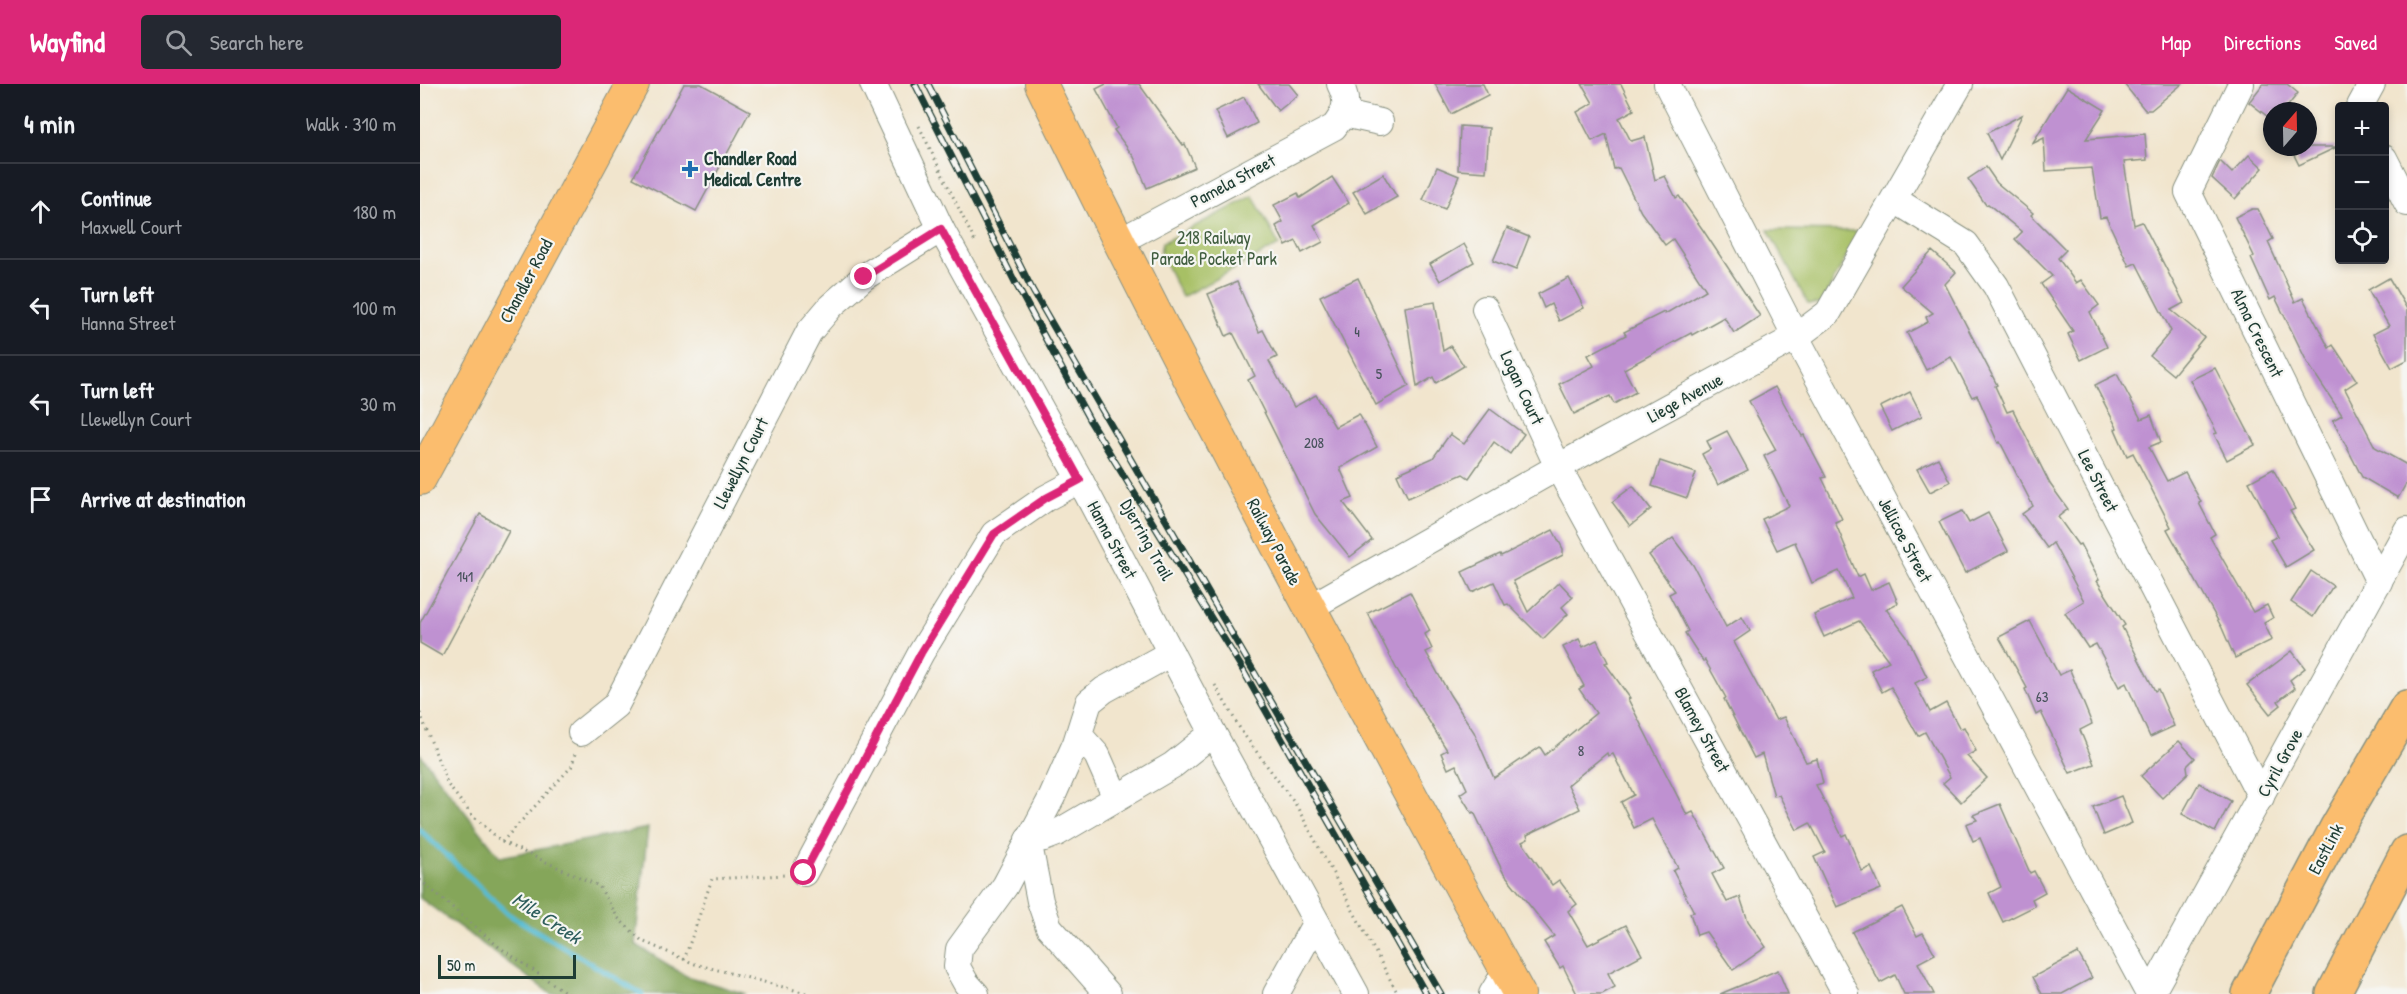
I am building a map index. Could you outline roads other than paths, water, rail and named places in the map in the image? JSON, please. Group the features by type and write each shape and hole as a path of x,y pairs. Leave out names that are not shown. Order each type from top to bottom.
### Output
{"highway":[{"name":"EastLink","path":"2249,994 2337,828 2407,707"},
{"path":"2333,994 2407,852"}],"main road":[{"name":"Chandler Road","path":"420,479 633,84"},
{"name":"Railway Parade","path":"1041,84 1118,242 1506,986"}],"street":[{"name":"Hanna Street","path":"873,84 941,229 1080,480 1213,733 1356,994"},
{"path":"1340,84 1346,102 1344,114 1380,122"},
{"name":"Jellicoe Street","path":"1667,84 1796,337 2150,994"},
{"name":"Liege Avenue","path":"1309,608 1558,467 1796,337 1828,313 1960,84"},
{"name":"Alma Crescent","path":"2241,84 2188,192 2379,582"},
{"path":"2347,84 2357,102"},
{"path":"2361,102 2372,84"},
{"name":"Pamela Street","path":"1118,242 1334,127 1344,114"},
{"path":"2389,166 2407,203"},
{"name":"Lee Street","path":"1895,200 1966,244 1996,286 2261,797"},
{"name":"Llewellyn Court","path":"581,733 616,705 809,332 831,306 864,277 941,229"},
{"name":"Logan Court","path":"1485,309 1558,467"},
{"name":"Blamey Street","path":"1558,467 1846,994"},
{"path":"804,873 921,653 994,534 1046,498 1080,480"},
{"name":"Cyril Grove","path":"2150,994 2407,530"},
{"path":"976,994 959,971 958,953 1005,886 1057,789 1079,735 1088,705 1093,698 1171,653"},
{"path":"1028,840 1044,838 1057,833 1173,765 1213,733"},
{"path":"1079,735 1097,755 1116,798"},
{"path":"1028,840 1040,901 1049,927 1108,994"},
{"path":"1276,994 1316,922"}],"waterway":[{"name":"Mile Creek","path":"420,830 508,914 642,994"}],"railway":[{"path":"915,84 1016,284 1090,421 1240,665 1426,994"},
{"path":"928,84 1033,291 1441,994"}],"place":[{"name":"Chandler Road Medical Centre","path":"690,169"}],"park label":[{"name":"218 Railway Parade Pocket Park","path":"1214,248"}]}
